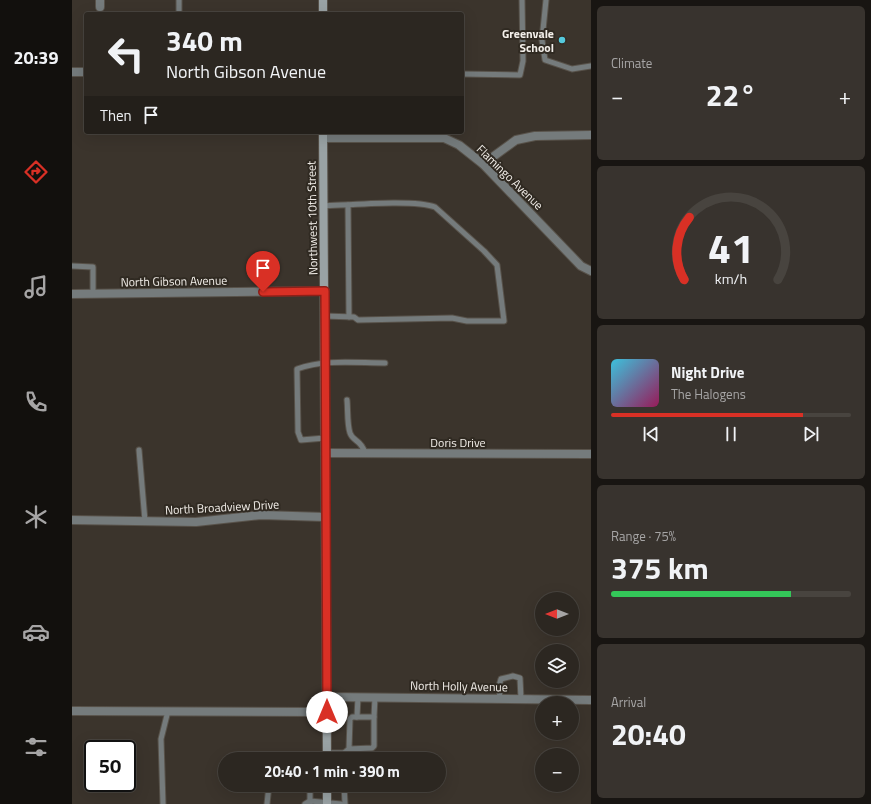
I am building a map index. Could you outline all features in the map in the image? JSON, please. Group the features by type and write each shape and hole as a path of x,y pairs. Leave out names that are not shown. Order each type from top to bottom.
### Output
{"main road":[{"path":"323,0 323,12"},
{"name":"Northwest 10th Street","path":"323,135 327,752"},
{"path":"327,792 327,803"}],"street":[{"path":"72,72 84,72"},
{"name":"Flamingo Avenue","path":"323,135 444,138 459,145 484,164 581,266 591,271"},
{"path":"484,164 516,140 535,136 591,136"},
{"name":"North Gibson Avenue","path":"72,294 325,291"},
{"name":"Doris Drive","path":"325,453 591,454"},
{"name":"North Broadview Drive","path":"72,520 196,522 261,515 325,517"},
{"name":"North Holly Avenue","path":"327,697 591,700"},
{"path":"72,711 327,712"}],"lane":[{"path":"179,0 179,12"},
{"path":"464,74 520,75 523,61 522,0"},
{"path":"546,0 542,40 544,60 572,70 591,66"},
{"path":"323,206 427,204 435,207 484,251 496,265 504,321 466,321 452,318 358,320 348,317 324,316"},
{"path":"348,205 348,317"},
{"path":"72,266 93,267 93,294"},
{"path":"325,438 301,440 298,432 297,369 325,364 384,363"},
{"path":"347,400 350,433 353,438 363,444 366,453"},
{"path":"139,450 145,521"},
{"path":"500,699 499,686 501,679 513,676 520,678 521,699"},
{"path":"355,717 358,697"},
{"path":"343,752 372,748 374,746 375,697"},
{"path":"163,804 161,739 168,711"},
{"path":"347,751 350,719 355,717 374,717"},
{"path":"267,804 268,792"},
{"path":"310,792 309,803 341,804"},
{"path":"344,792 345,804"}],"place":[{"name":"Greenvale School","path":"562,40"}],"route":[{"path":"263,292 325,291 327,712"}]}
